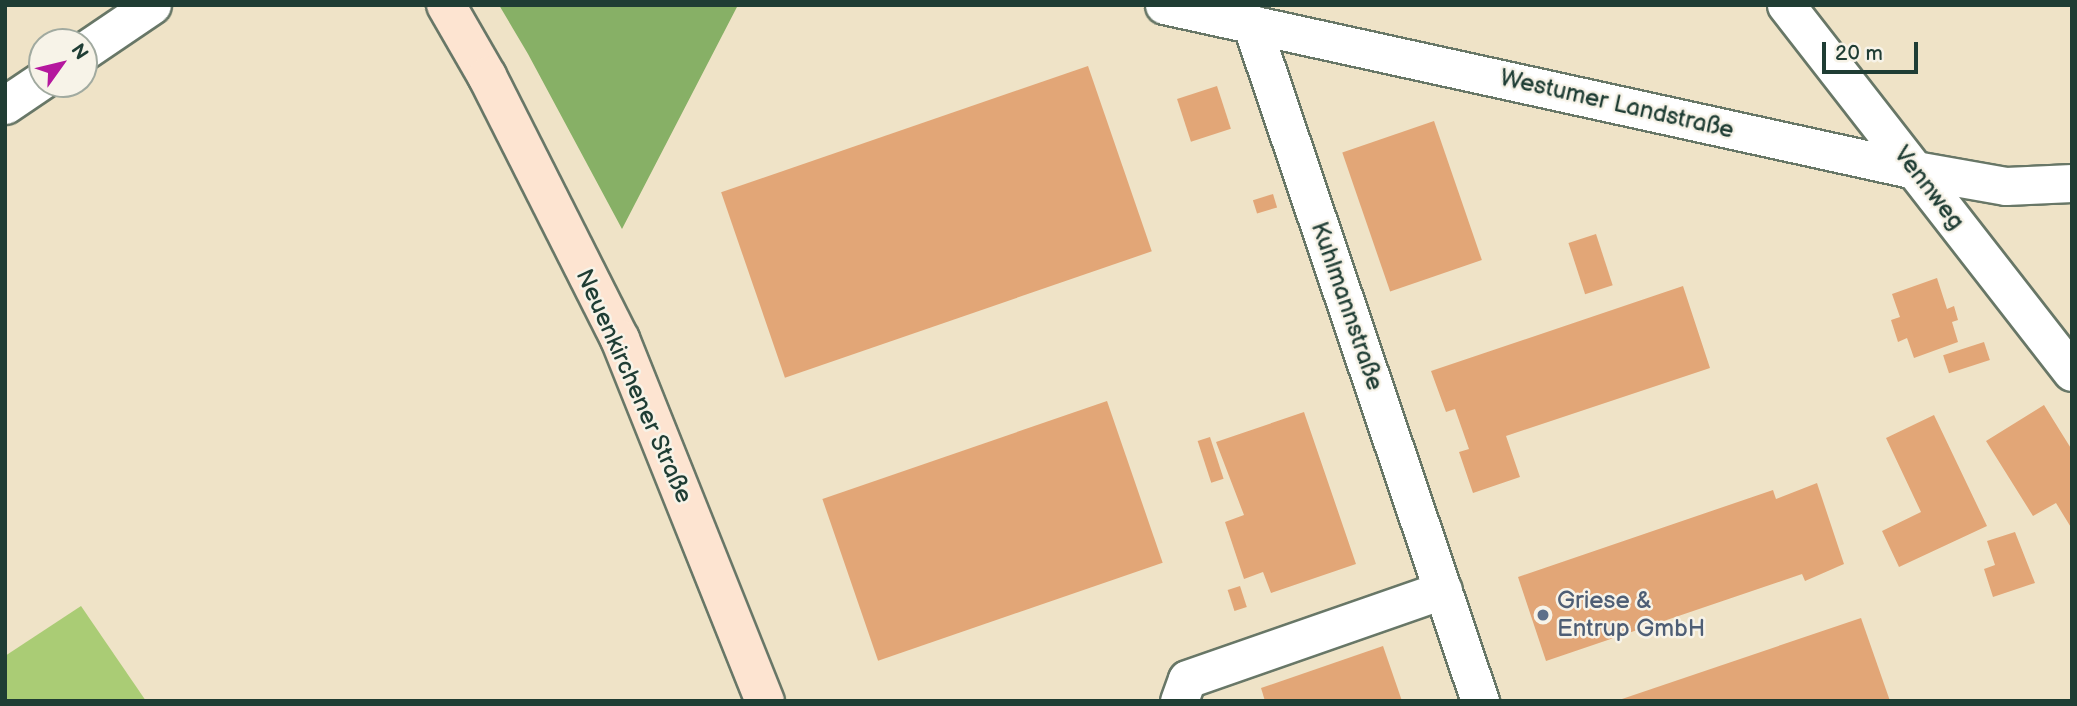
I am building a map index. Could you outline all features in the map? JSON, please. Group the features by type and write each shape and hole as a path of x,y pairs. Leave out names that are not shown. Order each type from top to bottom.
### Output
{"main road":[{"name":"Neuenkirchener Straße","path":"446,5 487,76 620,339 765,701"}],"street":[{"path":"98,42 152,5"},
{"name":"Westumer Landstraße","path":"1164,5 1915,170 2006,186 2072,183"},
{"name":"Vennweg","path":"1786,5 2072,372"},
{"name":"Kuhlmannstraße","path":"1251,23 1480,701"},
{"path":"5,105 28,89"},
{"path":"1179,701 1187,678 1443,590"}],"green space":[{"path":"499,5 738,5 622,229 528,54"},
{"path":"81,606 146,701 5,701 5,656"}],"building":[{"path":"1088,66 1152,251 785,378 721,192"},
{"path":"1217,86 1231,129 1191,142 1177,99"},
{"path":"1434,121 1482,260 1390,292 1342,153"},
{"path":"1273,194 1277,207 1257,214 1253,200"},
{"path":"1596,234 1613,285 1585,294 1568,243"},
{"path":"1937,278 1947,309 1954,306 1958,320 1952,322 1958,342 1914,358 1907,338 1898,342 1891,320 1900,317 1892,294"},
{"path":"1683,286 1710,368 1506,436 1520,477 1473,493 1459,452 1469,449 1455,409 1446,412 1431,371"},
{"path":"1984,342 1990,360 1949,373 1943,355"},
{"path":"1107,401 1163,563 878,661 822,499"},
{"path":"2044,405 2072,450 2072,529 2056,503 2033,516 1986,441"},
{"path":"1304,412 1356,564 1271,593 1263,572 1244,579 1225,522 1244,515 1216,442"},
{"path":"1934,415 1987,526 1899,567 1882,531 1921,512 1886,438"},
{"path":"1210,437 1224,479 1211,483 1198,441"},
{"path":"1817,483 1844,564 1805,581 1802,574 1546,661 1518,577 1773,490 1776,499"},
{"path":"2015,532 2035,583 1993,597 1984,569 1995,565 1987,541"},
{"path":"1240,586 1247,607 1234,611 1228,590"},
{"path":"1861,618 1890,701 1619,700"},
{"path":"1383,646 1402,701 1265,701 1261,688"}],"place":[{"name":"Griese & Entrup GmbH","path":"1543,615"}]}
